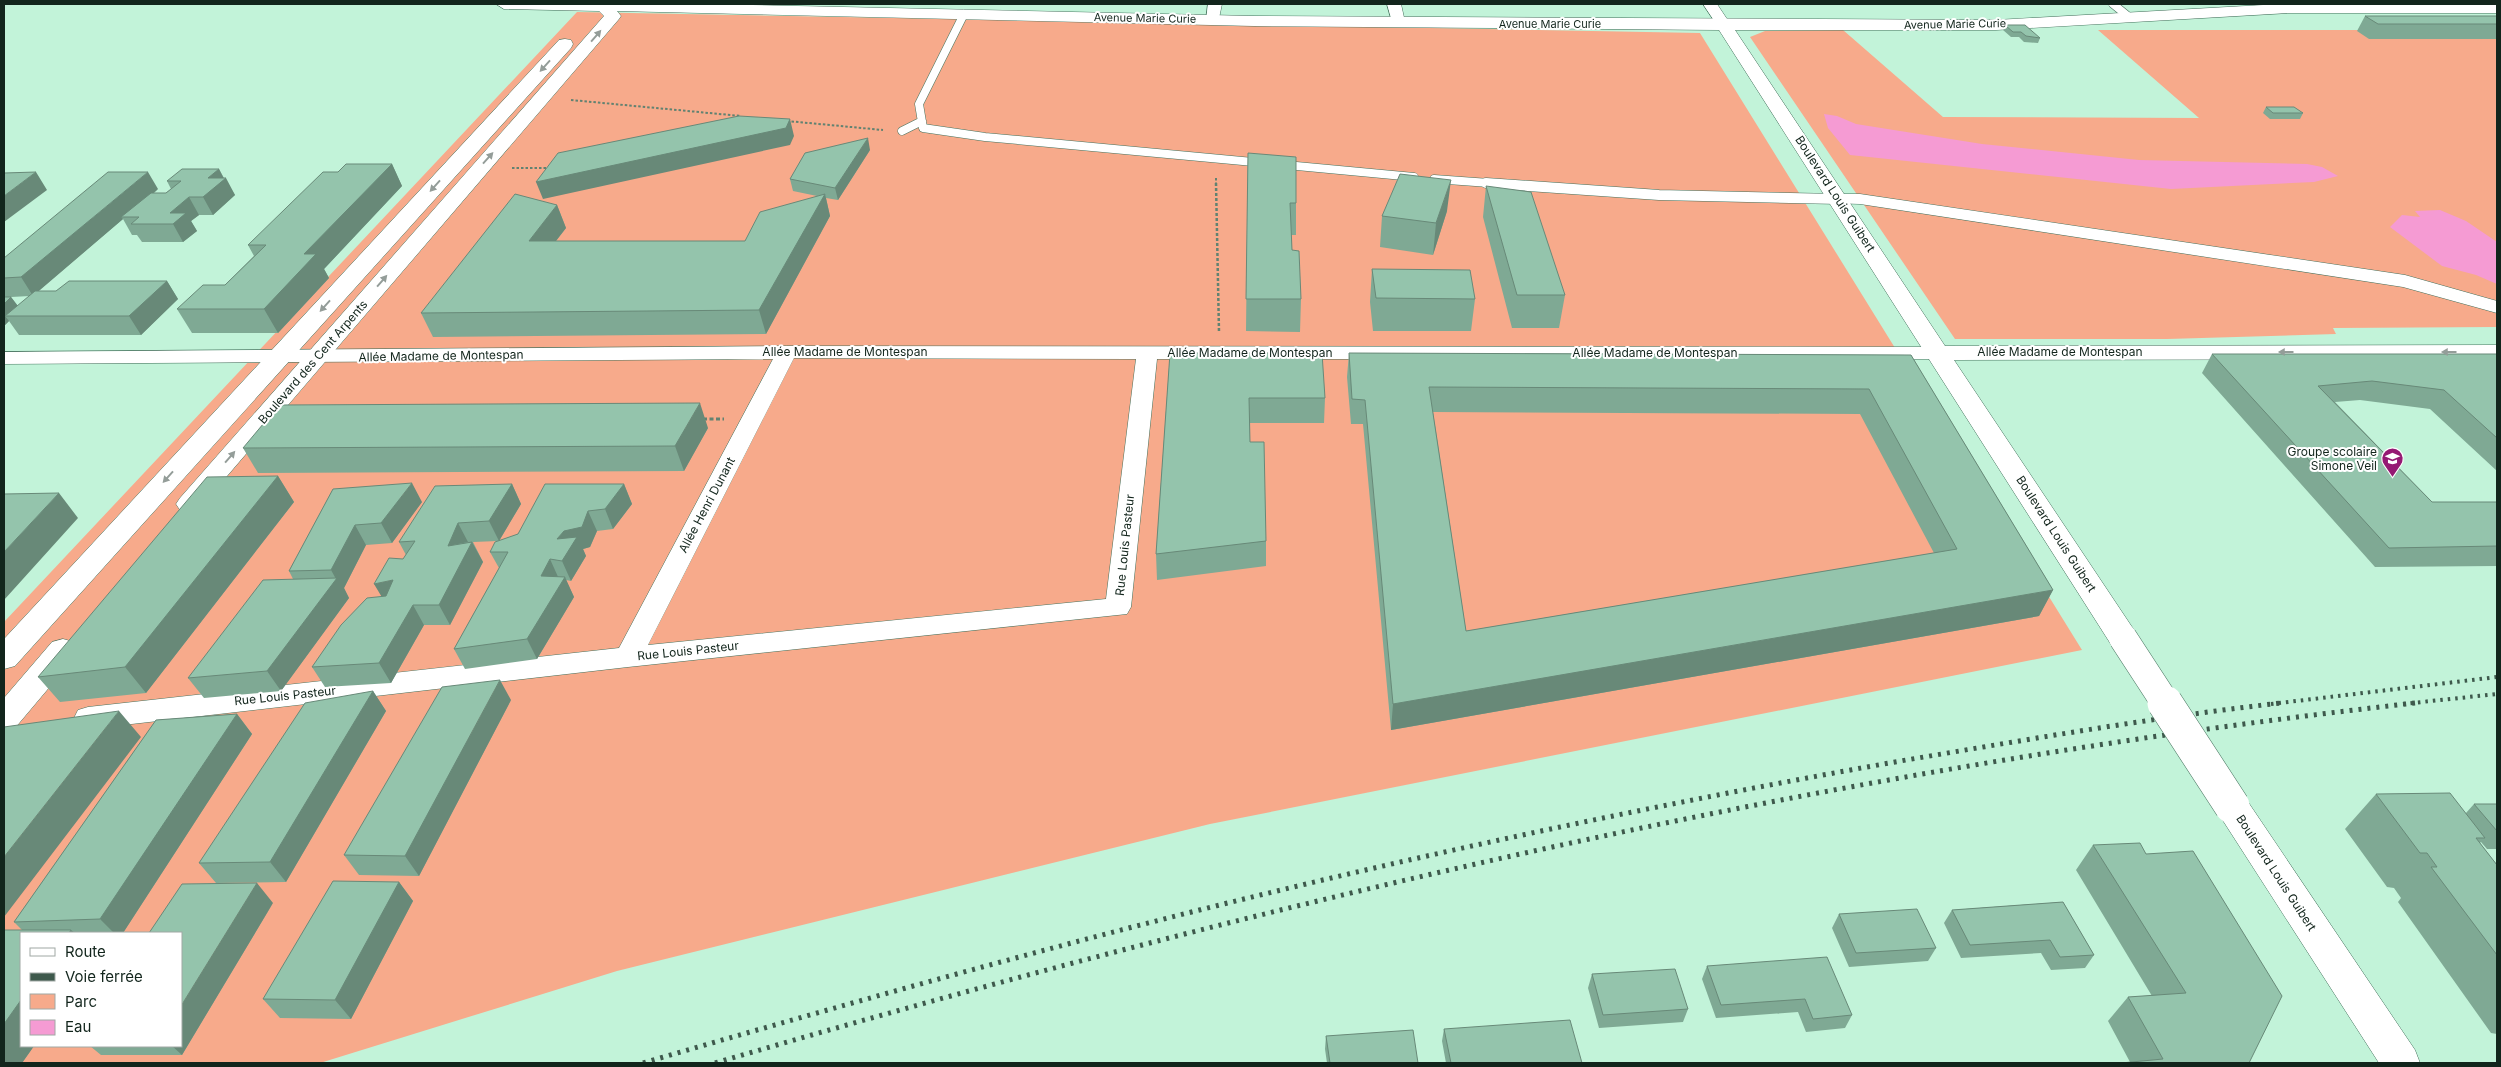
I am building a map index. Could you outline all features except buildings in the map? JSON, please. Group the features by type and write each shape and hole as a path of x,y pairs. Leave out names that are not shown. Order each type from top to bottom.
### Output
{"street":[{"name":"Avenue Marie Curie","path":"504,4 964,14 1214,12 1398,22 1724,25 1996,25 2290,8 2417,6 2497,8"},
{"path":"1394,4 1398,22"},
{"name":"Boulevard Louis Guibert","path":"1710,4 1939,352 2232,806 2401,1063"},
{"name":"Boulevard des Cent Arpents","path":"176,520 480,167 613,16 604,5"},
{"path":"4,658 588,18 604,5"},
{"path":"1839,199 1860,199 2405,281 2497,307"},
{"name":"Allée Madame de Montespan","path":"4,358 316,358 787,352 2497,352"},
{"name":"Allée Henri Dunant","path":"628,657 787,352"},
{"name":"Rue Louis Pasteur","path":"63,721 628,657 1118,607 1147,353"},
{"path":"4,719 80,630"},
{"path":"4,727 34,724"}],"lane":[{"path":"2113,4 2129,17"},
{"path":"964,14 919,104 923,128 985,137 1472,182 1660,195 1839,199"},
{"path":"902,131 922,121"}],"path":[{"path":"542,97 748,117"},
{"path":"786,120 902,131"},
{"path":"1215,159 1220,353"},
{"path":"480,167 543,170 553,167"},
{"path":"693,420 752,419"}],"green space":[{"path":"577,12 1700,33 2082,650 1210,824 617,971 320,1063 4,1063 4,622"},
{"path":"1843,30 1943,117 2199,118 2098,30 2497,30 2497,327 2333,328 2336,334 2167,339 1955,339 1750,37 1765,31"}],"water":[{"path":"1824,114 1837,116 1856,124 1982,144 2139,160 2307,164 2322,167 2338,176 2314,182 2171,189 1850,155 1828,128"},
{"path":"2440,210 2466,221 2497,242 2497,284 2476,275 2442,266 2390,227 2402,215 2420,217 2415,211"}],"railway":[{"path":"2271,704 2497,677"},
{"path":"2403,704 2497,694"},
{"path":"643,1063 870,998 1098,936 1198,910 1500,840 1804,778 1906,760 2047,736 2281,703"},
{"path":"715,1063 924,1003 1134,947 1345,894 1558,846 1771,802 1985,763 2199,730 2415,703"}],"place":[{"name":"Groupe scolaire Simone Veil","path":"2393,478"}]}
